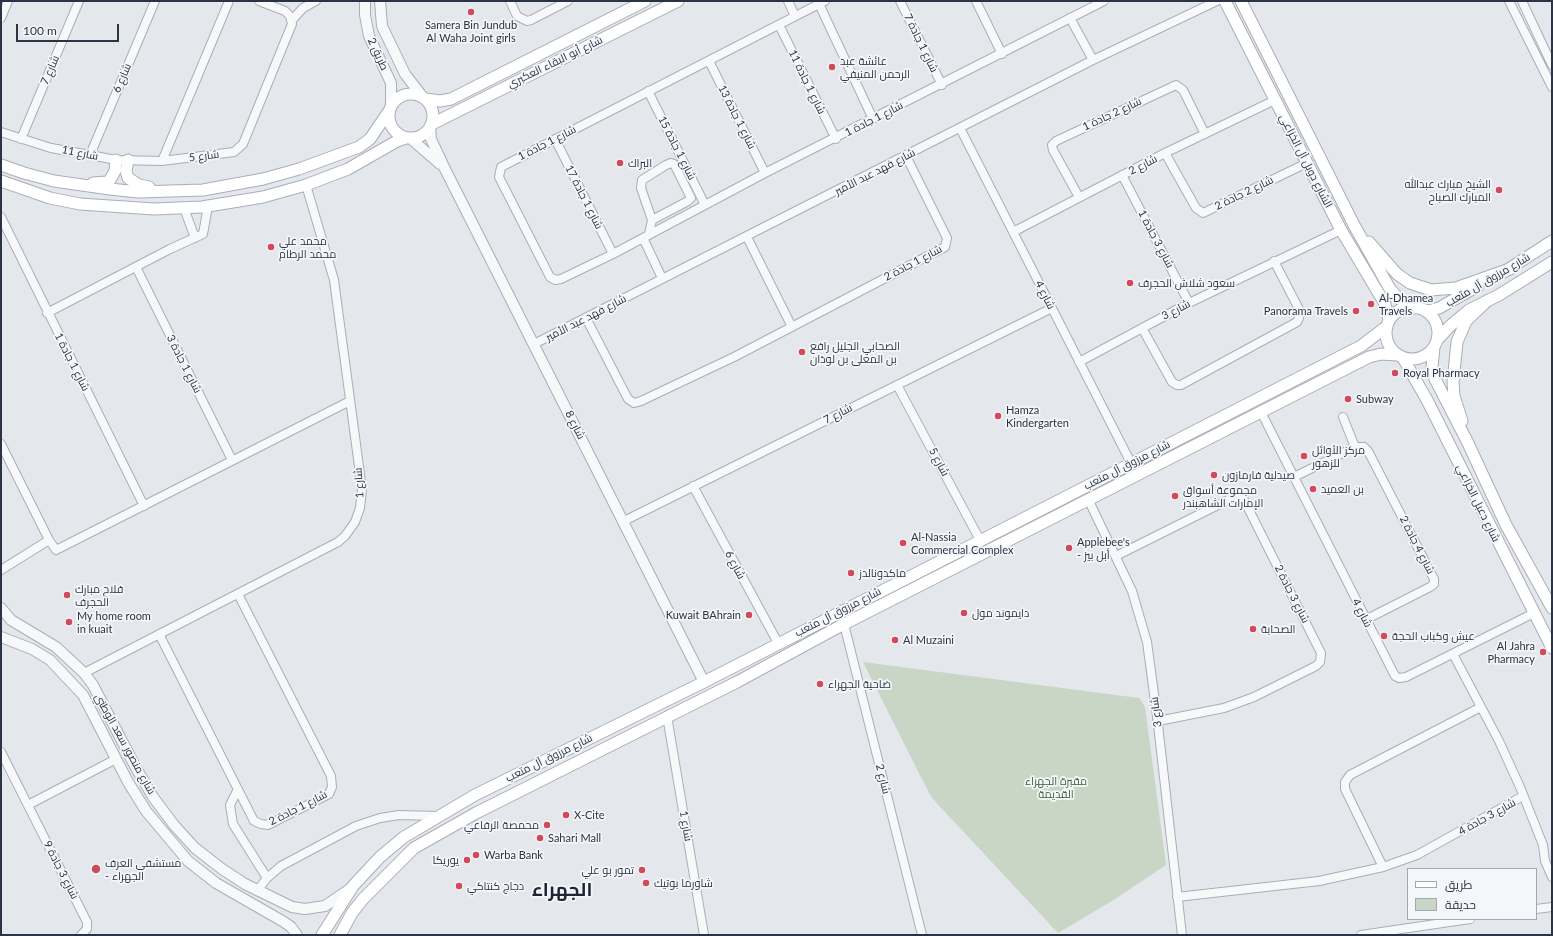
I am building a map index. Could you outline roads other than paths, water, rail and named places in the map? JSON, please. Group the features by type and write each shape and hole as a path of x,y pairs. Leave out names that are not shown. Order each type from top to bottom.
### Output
{"main road":[{"name":"شارع أبو البقاء العكبري","path":"424,98 440,102 451,99 645,1"},
{"path":"624,28 619,24 621,19 654,1"},
{"name":"شارع أبو البقاء العكبري","path":"431,126 678,1"},
{"name":"الشارع دوبل آل الخزاعي","path":"1225,1 1341,230 1385,304 1388,324"},
{"name":"الشارع دوبل آل الخزاعي","path":"1241,1 1354,225 1390,288 1398,298 1418,308"},
{"path":"1244,40 1252,41 1258,33"},
{"path":"1254,59 1259,50 1268,52"},
{"path":"1,165 24,173 74,185 138,192 203,190 263,179 332,158 358,147 370,139 394,101 405,94 411,93 424,98 432,109 431,126 422,136 397,141 359,164 306,185 263,197 208,206 184,208 113,207 80,204 50,198 1,181"},
{"path":"390,109 389,120 391,127 396,133 408,138"},
{"path":"74,185 107,182 115,171 116,160"},
{"path":"128,160 126,171 128,178 133,183 178,191"},
{"path":"1354,225 1397,274 1410,283 1426,289 1437,290 1456,288 1510,269"},
{"name":"شارع مرزوق آل متعب","path":"1418,308 1429,310 1439,308 1510,269 1552,241"},
{"name":"شارع مرزوق آل متعب","path":"1435,344 1457,319 1552,262"},
{"path":"1467,441 1454,396 1453,368 1455,354 1461,330 1466,321 1488,300"},
{"path":"1409,307 1418,308 1433,318 1436,325 1435,344 1424,357 1410,360 1400,357 1388,346 1386,334 1388,324 1398,311 1409,307"},
{"name":"شارع مرزوق آل متعب","path":"322,935 353,886 380,857 404,837 439,816 508,778 704,682 918,571 1361,346 1388,324"},
{"name":"شارع دعبل الخزاعي","path":"1435,344 1432,367 1433,374 1467,441 1506,524 1552,608"},
{"name":"شارع مرزوق آل متعب","path":"340,935 352,913 363,899 414,848 487,807 737,682 904,593 1369,357 1381,354 1400,357"},
{"name":"شارع دعبل الخزاعي","path":"1400,357 1427,400 1552,648"},
{"path":"1169,444 1168,450 1174,456"},
{"path":"1149,454 1152,454 1156,459 1155,466"},
{"path":"1460,465 1469,469 1476,460"},
{"path":"1469,484 1470,478 1473,476 1484,477"},
{"path":"918,571 916,577 922,584"},
{"path":"899,581 905,587 904,593"}],"street":[{"path":"1,18 8,1"},
{"name":"شارع 7","path":"21,139 79,1"},
{"name":"شارع 6","path":"90,155 155,1"},
{"path":"162,160 229,1"},
{"path":"259,1 285,11 292,20 303,8 316,1"},
{"name":"طريق 2","path":"365,1 365,15 369,36 391,83 390,109"},
{"name":"طريق 2","path":"380,1 382,26 405,74 424,98"},
{"path":"510,1 517,16 527,20 531,20 568,1"},
{"path":"788,1 795,16"},
{"name":"شارع 1 جادة 7","path":"900,1 942,85"},
{"path":"976,1 1002,54"},
{"name":"شارع فهد عبد الأمير","path":"534,344 1093,60 1217,1"},
{"path":"1510,1 1552,87"},
{"path":"1522,1 1552,65"},
{"name":"شارع 1 جادة 1","path":"822,3 503,165 499,170 499,177 552,279 561,279 613,254 705,204 942,85 1100,2"},
{"path":"822,3 873,119"},
{"path":"1070,18 1093,60"},
{"name":"شارع 5","path":"162,160 234,152 241,148 291,27 292,20"},
{"name":"شارع 1 جادة 11","path":"779,25 836,139"},
{"name":"شارع 1 جادة 13","path":"709,61 765,173"},
{"name":"شارع 2 جادة 1","path":"1079,197 1053,150 1052,145 1056,140 1176,85 1183,90 1205,134"},
{"name":"شارع 1 جادة 15","path":"648,91 705,204"},
{"name":"شارع 2","path":"1013,232 1165,153 1275,100"},
{"name":"شارع 8","path":"431,126 432,139 445,168 704,682"},
{"name":"شارع 4","path":"960,128 1131,463"},
{"name":"شارع 11","path":"1,132 51,148 116,160 162,160"},
{"name":"شارع 8","path":"408,138 425,150 445,168"},
{"name":"شارع 1 جادة 17","path":"555,139 613,254"},
{"name":"شارع 2 جادة 2","path":"1165,153 1196,208 1202,212 1306,162"},
{"name":"شارع 1 جادة 2","path":"586,318 628,399 634,403 641,401 792,327 946,245 947,238 906,156"},
{"path":"652,220 688,202 691,198 674,164 671,163 666,165 642,180 641,188 652,220 646,236 662,278"},
{"name":"شارع 3 جادة 1","path":"1122,175 1189,303"},
{"name":"شارع 1","path":"84,673 338,542 345,536 355,522 360,508 362,489 334,280 306,185"},
{"path":"47,313 203,234 208,206"},
{"path":"184,208 195,238"},
{"name":"شارع 1 جادة 1","path":"1,217 47,313 144,506"},
{"name":"شارع 3","path":"1079,362 1189,303 1341,230"},
{"path":"747,237 792,327"},
{"path":"1142,328 1172,382 1177,385 1182,384 1297,322 1299,318 1299,309 1274,261"},
{"name":"شارع 1 جادة 3","path":"136,267 232,460"},
{"name":"شارع 7","path":"624,521 1052,308"},
{"name":"شارع 5","path":"897,385 980,540"},
{"path":"1,444 3,453 49,540 56,550 350,401"},
{"name":"شارع 4","path":"1261,412 1365,620 1395,676 1399,678 1406,678 1534,613"},
{"path":"1294,477 1355,447 1343,417"},
{"name":"شارع 4 جادة 2","path":"1355,447 1360,446 1368,451 1434,581 1430,587 1365,620"},
{"name":"شارع 6","path":"693,486 778,643"},
{"name":"شارع 3 جادة 2","path":"1116,556 1234,497 1243,498 1322,653 1320,662 1316,666 1254,697 1224,708 1158,721"},
{"name":"شارع 3","path":"1088,499 1132,592 1144,629 1158,721 1182,935"},
{"path":"1,570 49,540"},
{"name":"شارع 1 جادة 2","path":"160,634 252,818 257,823 268,825 329,794 333,783 328,769 238,594"},
{"name":"شارع منصور سعد الوطني","path":"1,608 11,620 56,647 84,673 93,685 136,768 153,797 174,825 196,848 216,864 257,891 292,907 315,909 334,902 353,886"},
{"name":"شارع 2","path":"844,624 922,935"},
{"name":"شارع منصور سعد الوطني","path":"1,637 32,649 50,660 84,695 116,759 146,811 188,861 216,883 292,927 297,935"},
{"name":"شارع 3 جادة 4","path":"1177,897 1319,881 1383,867 1417,855 1523,796 1454,654"},
{"path":"1383,867 1345,788 1345,782 1350,775 1481,707"},
{"name":"شارع 1","path":"667,716 704,935"},
{"name":"شارع 3 جادة 9","path":"1,752 87,922 87,929 81,935"},
{"path":"28,805 116,759"},
{"path":"238,789 230,805 233,824 267,878"},
{"path":"1523,796 1543,845 1545,861 1552,877"},
{"path":"257,891 267,878 281,866 356,826 380,818 399,815 439,816"},
{"path":"268,912 271,912 276,906 274,899"},
{"path":"1537,909 1552,906"},
{"path":"1362,935 1463,920"}],"place":[{"name":"Samera Bin Jundub Al Waha Joint girls","path":"471,12"},
{"name":"عائشة عبد الرحمن المنيفي","path":"832,67"},
{"name":"البراك","path":"620,163"},
{"name":"الشيخ مبارك عبدالله المبارك الصباح","path":"1499,190"},
{"name":"محمد علي محمد الرطام","path":"271,247"},
{"name":"سعود شلاش الحجرف","path":"1130,283"},
{"name":"Al-Dhamea Travels","path":"1371,304"},
{"name":"Panorama Travels","path":"1356,311"},
{"name":"الصحابي الجليل رافع بن المعلى بن لوذان","path":"802,352"},
{"name":"Royal Pharmacy","path":"1395,373"},
{"name":"Subway","path":"1348,399"},
{"name":"Hamza Kindergarten","path":"998,416"},
{"name":"مركز الأوائل للزهور","path":"1304,456"},
{"name":"صيدلية فارمازون","path":"1214,475"},
{"name":"بن العميد","path":"1313,489"},
{"name":"مجموعة أسواق الإمارات الشاهبندر","path":"1175,496"},
{"name":"Al-Nassia Commercial Complex","path":"903,543"},
{"name":"Applebee's - أبل بيز","path":"1069,548"},
{"name":"ماكدونالدز","path":"851,573"},
{"name":"فلاح مبارك الحجرف","path":"67,595"},
{"name":"دايموند مول","path":"964,613"},
{"name":"Kuwait BAhrain","path":"749,615"},
{"name":"My home room in kuait","path":"69,622"},
{"name":"الصحابة","path":"1253,629"},
{"name":"عيش وكباب الحجة","path":"1384,636"},
{"name":"Al Muzaini","path":"895,640"},
{"name":"Al Jahra Pharmacy","path":"1543,652"},
{"name":"ضاحية الجهراء","path":"820,684"},
{"name":"X-Cite","path":"566,815"},
{"name":"محمصة الرفاعي","path":"547,825"},
{"name":"Sahari Mall","path":"540,838"},
{"name":"Warba Bank","path":"476,855"},
{"name":"يوريكا","path":"467,860"},
{"name":"مستشفى العرف - الجهراء","path":"96,869"},
{"name":"تمور بو علي","path":"642,870"},
{"name":"شاورما بوتيك","path":"646,883"},
{"name":"دجاج كنتاكي","path":"459,886"}],"district":[{"name":"الجهراء","path":"562,890"}],"park label":[{"name":"مقبرة الجهراء القديمة","path":"1056,787"}]}
